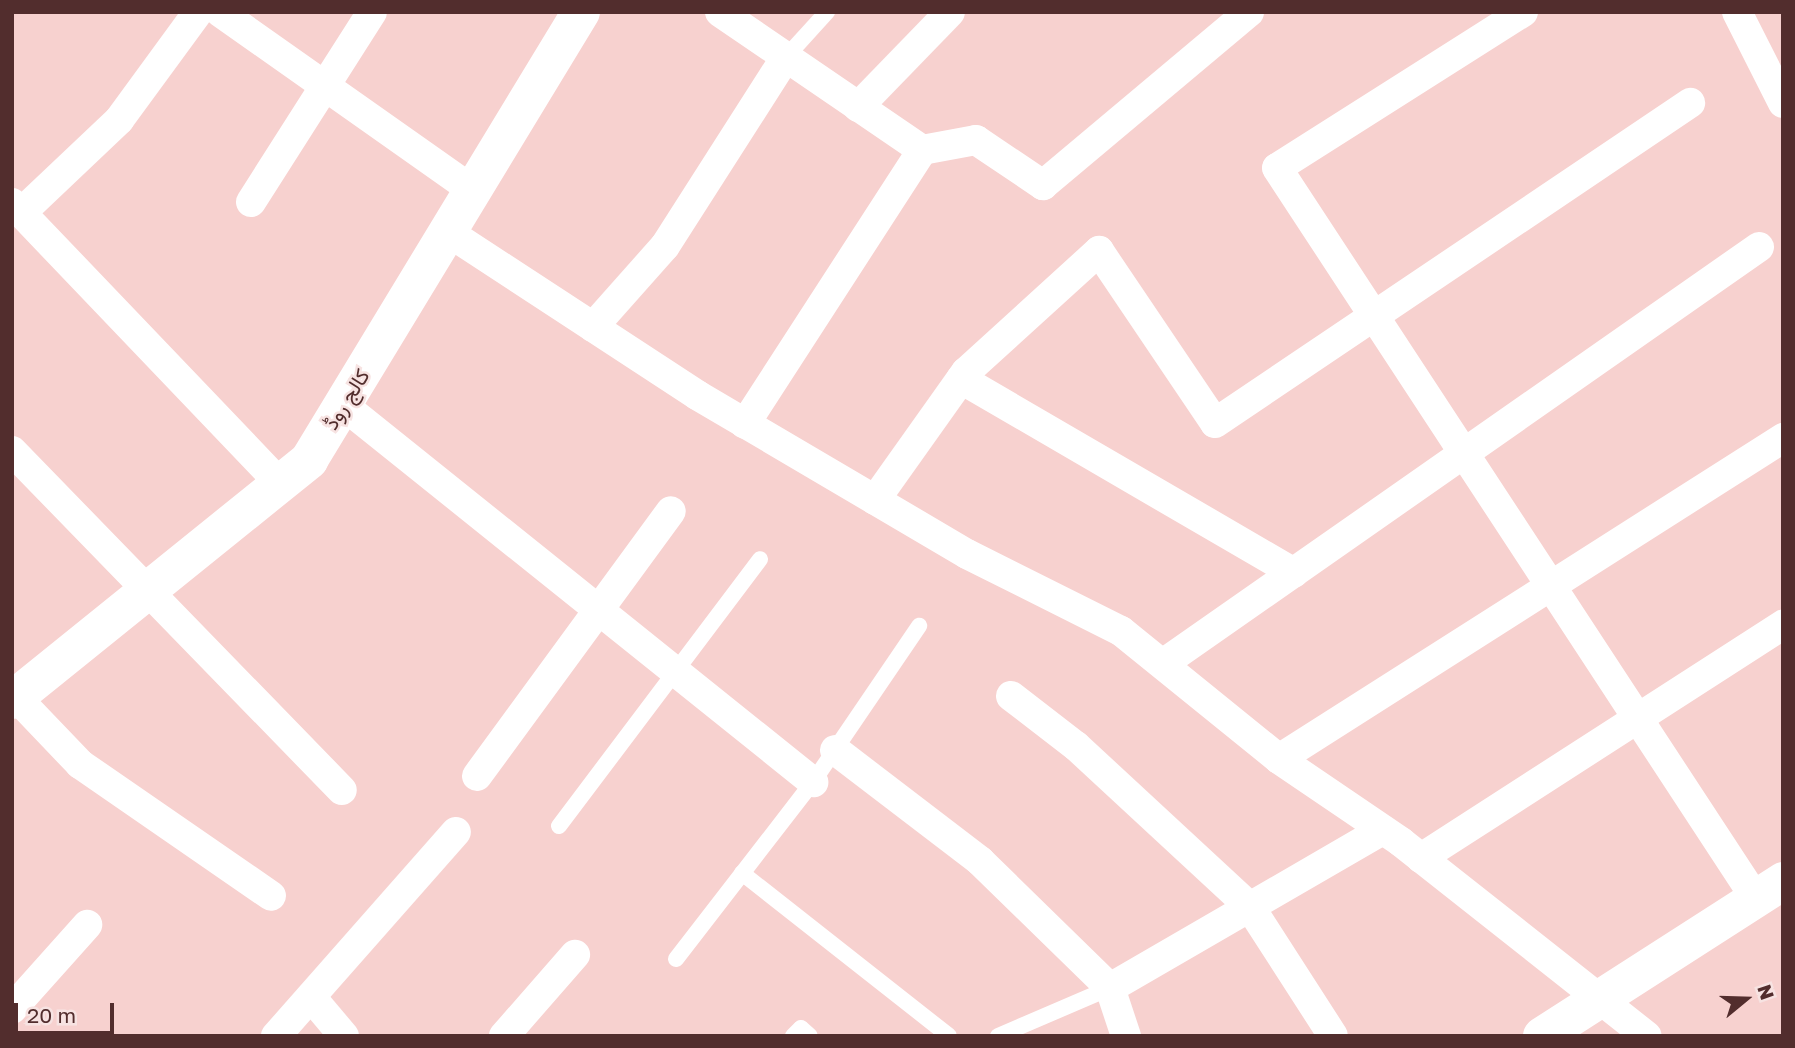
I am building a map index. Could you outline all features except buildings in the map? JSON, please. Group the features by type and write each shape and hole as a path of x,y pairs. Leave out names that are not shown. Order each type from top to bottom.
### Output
{"street":[{"path":"198,12 119,120 17,208 280,483"},
{"path":"220,12 474,191"},
{"path":"251,202 372,12"},
{"name":"کالج روڈ","path":"14,699 309,460 581,12"},
{"path":"720,12 922,150 976,140 1043,185 1249,12"},
{"path":"858,107 950,12"},
{"path":"1523,12 1277,168 1638,719 1770,890 1542,1036"},
{"path":"1737,12 1783,103"},
{"path":"593,327 665,246 786,57"},
{"path":"875,499 961,379 1099,251 1215,423 1690,103"},
{"path":"745,424 922,150"},
{"path":"448,233 745,424 967,554 1121,631 1164,663 1279,759 1421,858 1647,1036"},
{"path":"1164,663 1759,247"},
{"path":"961,379 1294,573"},
{"path":"343,405 813,782"},
{"path":"1279,759 1783,438"},
{"path":"12,451 342,790"},
{"path":"477,776 671,511"},
{"path":"1421,858 1783,625"},
{"path":"1011,696 1076,746 1250,907 1333,1036"},
{"path":"14,699 80,764 271,896"},
{"path":"835,750 980,860 1110,988 1126,1036"},
{"path":"1110,988 1383,830"},
{"path":"276,1036 456,832"},
{"path":"12,1009 87,925"},
{"path":"504,1036 575,955"},
{"path":"311,997 344,1036"}],"lane":[{"path":"786,57 827,12"},
{"path":"559,826 673,670 760,559"},
{"path":"676,959 813,782 919,626"},
{"path":"742,873 949,1036"},
{"path":"998,1036 1110,988"},
{"path":"793,1036 801,1027 810,1036"}]}
